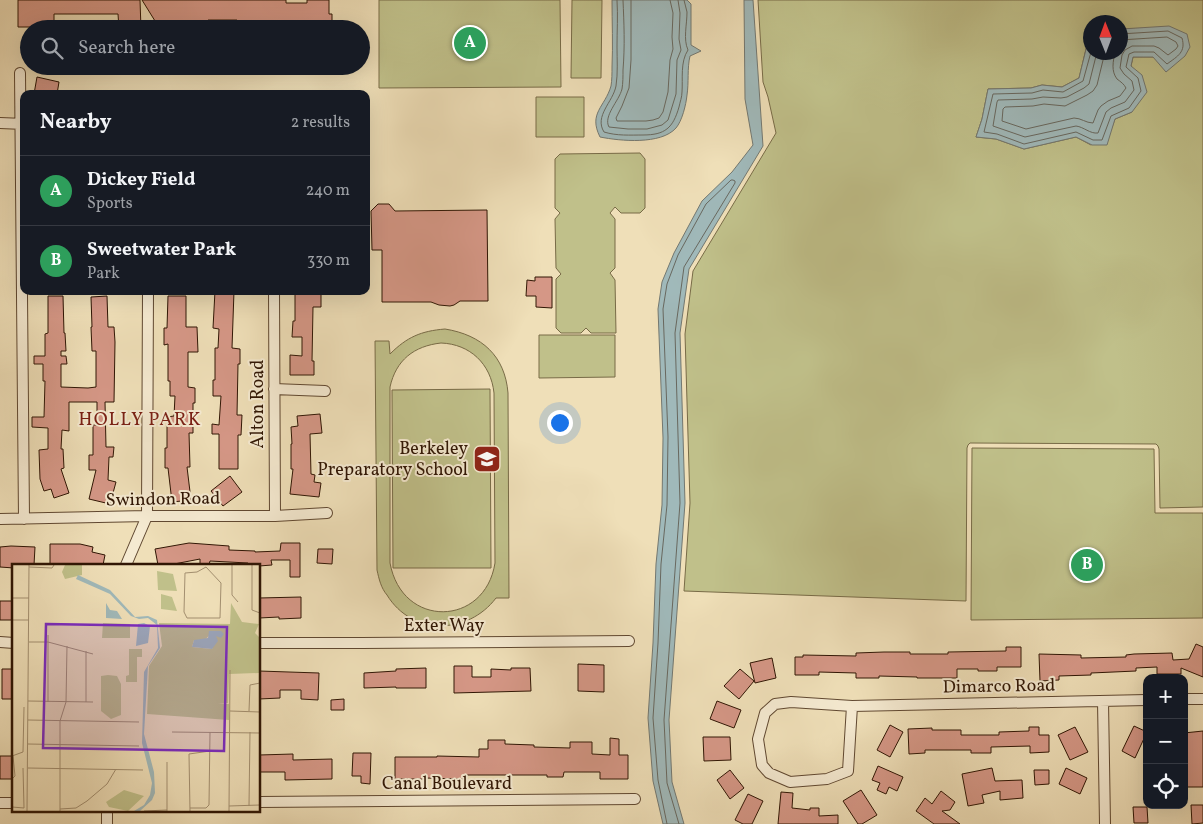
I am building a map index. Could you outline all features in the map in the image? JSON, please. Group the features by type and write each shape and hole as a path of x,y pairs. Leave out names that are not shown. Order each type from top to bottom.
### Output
{"street":[{"path":"20,75 21,90"},
{"path":"0,124 20,123"},
{"path":"23,295 24,519"},
{"path":"126,564 148,516 148,295"},
{"name":"Alton Road","path":"274,295 275,516"},
{"path":"274,389 325,391"},
{"name":"Swindon Road","path":"0,519 275,516 327,513"},
{"name":"Exter Way","path":"260,643 629,641"},
{"path":"1188,699 1203,699"},
{"name":"Dimarco Road","path":"852,706 848,771 827,779 790,782 770,773 762,765 758,739 765,713 775,704 791,702 852,706 1143,700"},
{"path":"1104,701 1105,824"},
{"name":"Canal Boulevard","path":"260,802 635,799"}],"green space":[{"path":"379,0 560,0 561,87 379,88"},
{"path":"572,0 602,0 601,78 571,78"},
{"path":"758,0 1203,0 1203,507 1160,508 1159,449 1156,444 970,443 967,448 966,601 684,591 690,503 685,334 693,271 776,133 763,82","holes":["1083,15 1128,15 1128,29 1135,29 1153,57 1133,57 1131,66 1132,112 1115,119 1111,130 1091,145 1076,137 1024,149 996,139 976,137 988,89 1031,88 1042,85 1062,87 1079,78 1083,60"]},
{"path":"536,97 584,97 584,137 536,137"},
{"path":"640,153 645,159 645,208 640,213 621,213 615,207 610,213 615,219 615,268 610,273 615,280 616,333 591,333 586,328 581,333 561,333 556,328 556,279 561,274 556,268 555,219 560,213 555,208 555,159 560,154"},
{"path":"445,329 470,336 489,349 497,358 502,368 508,393 509,598 496,598 471,619 456,624 440,626 425,624 411,618 398,608 383,589 377,570 375,341 389,341 390,354 409,339 422,333","holes":["441,343 461,347 477,358 489,373 492,383 494,393 495,563 488,584 476,599 461,609 443,612 426,609 410,600 398,585 390,563 390,387 397,369 415,351 422,347"]},
{"path":"539,335 615,335 615,377 539,378"},
{"path":"490,389 491,568 393,568 392,390"},
{"path":"972,448 1154,449 1155,513 1203,513 1203,618 971,620"}],"water":[{"path":"612,0 687,0 691,4 691,45 701,51 690,56 686,99 680,121 676,128 661,137 629,140 600,137 597,129 597,116 611,86"},
{"path":"744,0 753,0 763,146 689,269 680,333 685,503 669,720 672,782 684,824 663,824 653,781 648,718 656,564 662,505 663,438 658,309 662,282 674,253 702,201 732,172 753,145 745,99"},
{"path":"1169,26 1187,34 1190,47 1185,56 1166,72 1153,57 1133,57 1131,66 1142,75 1147,92 1132,112 1115,119 1107,145 1092,145 1076,137 1024,149 996,139 976,137 988,89 1031,88 1042,85 1062,87 1079,78 1083,60 1128,60 1128,29"}],"building":[{"path":"18,0 140,0 141,20 118,20 118,14 54,14 54,20 20,20 20,27 18,27"},
{"path":"142,0 286,0 286,3 307,3 307,0 329,0 329,14 332,14 332,20 154,20"},
{"path":"37,77 59,82 58,90 35,90"},
{"path":"378,204 389,204 395,211 487,210 488,301 460,301 450,306 431,302 382,302 382,250 372,250 371,211"},
{"path":"535,277 552,277 552,308 536,307 536,296 526,296 527,280 535,281"},
{"path":"215,295 234,295 232,348 240,349 237,415 242,415 241,435 238,435 238,469 219,469 219,434 212,434 212,424 219,425 221,396 213,396 215,348 218,348 219,329 213,328"},
{"path":"295,295 321,295 321,307 313,307 312,361 314,361 314,375 290,375 290,355 302,356 302,337 292,337 293,321 295,321"},
{"path":"48,296 63,296 66,351 61,351 61,356 66,356 67,364 61,364 61,387 88,388 96,387 96,351 92,351 91,297 107,296 108,327 114,327 115,342 114,402 105,402 106,447 114,447 113,457 109,457 108,480 116,482 110,504 89,499 96,470 89,470 89,455 93,455 93,425 97,425 97,402 69,402 69,431 62,430 61,449 63,449 64,468 61,469 69,493 54,498 51,489 44,491 40,479 39,450 48,449 48,428 32,427 32,417 44,417 45,381 43,381 43,364 34,364 34,356 45,356 45,334 48,333"},
{"path":"168,296 186,296 186,327 197,327 198,352 188,352 188,387 195,388 193,433 189,433 190,467 187,467 191,500 172,502 168,468 165,468 167,417 174,416 175,396 170,396 168,344 164,345 164,328 167,328"},
{"path":"320,414 322,433 310,434 311,474 315,475 314,482 321,483 319,497 290,494 293,469 291,469 291,427 298,426 297,416"},
{"path":"230,476 242,492 223,506 211,491"},
{"path":"189,543 229,546 229,550 280,551 281,543 300,543 300,577 290,577 290,560 271,560 272,565 260,566 260,564 210,561 209,564 200,564 200,559 174,564 158,564 155,549"},
{"path":"50,544 80,544 93,547 92,552 105,555 103,564 50,564"},
{"path":"0,547 35,547 34,564 12,564 12,568 0,567"},
{"path":"318,549 333,549 332,564 317,563"},
{"path":"301,597 301,618 260,618 260,598"},
{"path":"0,601 12,601 12,620 0,620"},
{"path":"1196,644 1203,647 1203,677 1181,668 1181,674 1157,674 1157,667 1136,668 1136,671 1059,676 1059,680 1040,681 1039,654 1081,655 1081,658 1172,653 1173,660 1189,659"},
{"path":"1006,647 1021,647 1021,667 997,667 997,671 957,669 957,678 879,676 879,678 856,678 856,673 819,672 819,675 795,675 795,657 803,657 803,655 856,656 856,653 884,652 948,654 948,652 1006,651"},
{"path":"772,658 776,678 755,683 750,663"},
{"path":"578,664 604,665 604,692 578,691"},
{"path":"454,666 472,666 472,677 491,677 491,669 511,670 511,668 530,668 531,691 454,693"},
{"path":"426,668 426,688 364,688 364,673"},
{"path":"2,669 12,669 12,699 2,699"},
{"path":"740,669 754,681 739,699 724,686"},
{"path":"260,671 319,673 318,700 301,699 301,690 280,690 280,698 260,699"},
{"path":"344,699 344,710 331,710 331,700"},
{"path":"717,701 741,710 734,728 710,719"},
{"path":"890,725 903,732 890,757 877,750"},
{"path":"1134,726 1143,730 1143,741 1135,758 1122,751"},
{"path":"1029,727 1039,727 1039,735 1049,735 1049,752 1030,753 1030,746 991,747 991,753 971,753 971,750 925,750 925,753 909,754 908,729 932,728 932,730 961,730 961,735 999,735 999,732 1029,731"},
{"path":"1075,727 1088,752 1070,760 1058,735"},
{"path":"1203,731 1203,787 1188,787 1188,733"},
{"path":"703,737 730,737 731,760 704,761"},
{"path":"610,738 619,739 619,755 628,755 628,779 600,779 600,772 564,772 563,777 547,777 547,775 463,775 463,779 395,779 395,757 479,757 479,749 488,749 488,740 505,740 505,744 534,745 534,747 570,748 570,742 592,742 592,754 610,755"},
{"path":"353,753 371,753 370,784 361,783 361,776 352,776"},
{"path":"293,754 293,760 332,759 332,779 285,780 285,772 260,772 260,755"},
{"path":"0,756 12,756 12,779 0,779"},
{"path":"878,766 903,777 897,791 889,787 886,794 877,790 880,783 872,780"},
{"path":"992,768 995,781 1022,780 1023,798 1000,800 1000,791 982,795 984,803 968,806 962,774"},
{"path":"1066,768 1087,778 1080,794 1059,784"},
{"path":"730,770 744,788 730,799 717,780"},
{"path":"1034,770 1049,770 1049,784 1035,785"},
{"path":"861,790 877,815 862,824 858,824 843,801"},
{"path":"941,791 955,802 950,810 942,811 960,824 934,824 916,811 925,798 932,804"},
{"path":"781,792 793,793 792,808 810,810 810,808 819,808 819,816 838,815 838,824 778,824"},
{"path":"748,794 763,801 752,824 743,824 735,820"},
{"path":"1191,805 1203,805 1203,823 1192,824"},
{"path":"1133,807 1147,809 1148,823 1134,823"}],"place":[{"name":"Dickey Field","path":"470,43"},
{"name":"Berkeley Preparatory School","path":"487,459"},
{"name":"Sweetwater Park","path":"1087,565"}],"district":[{"name":"HOLLY PARK","path":"140,420"}]}
